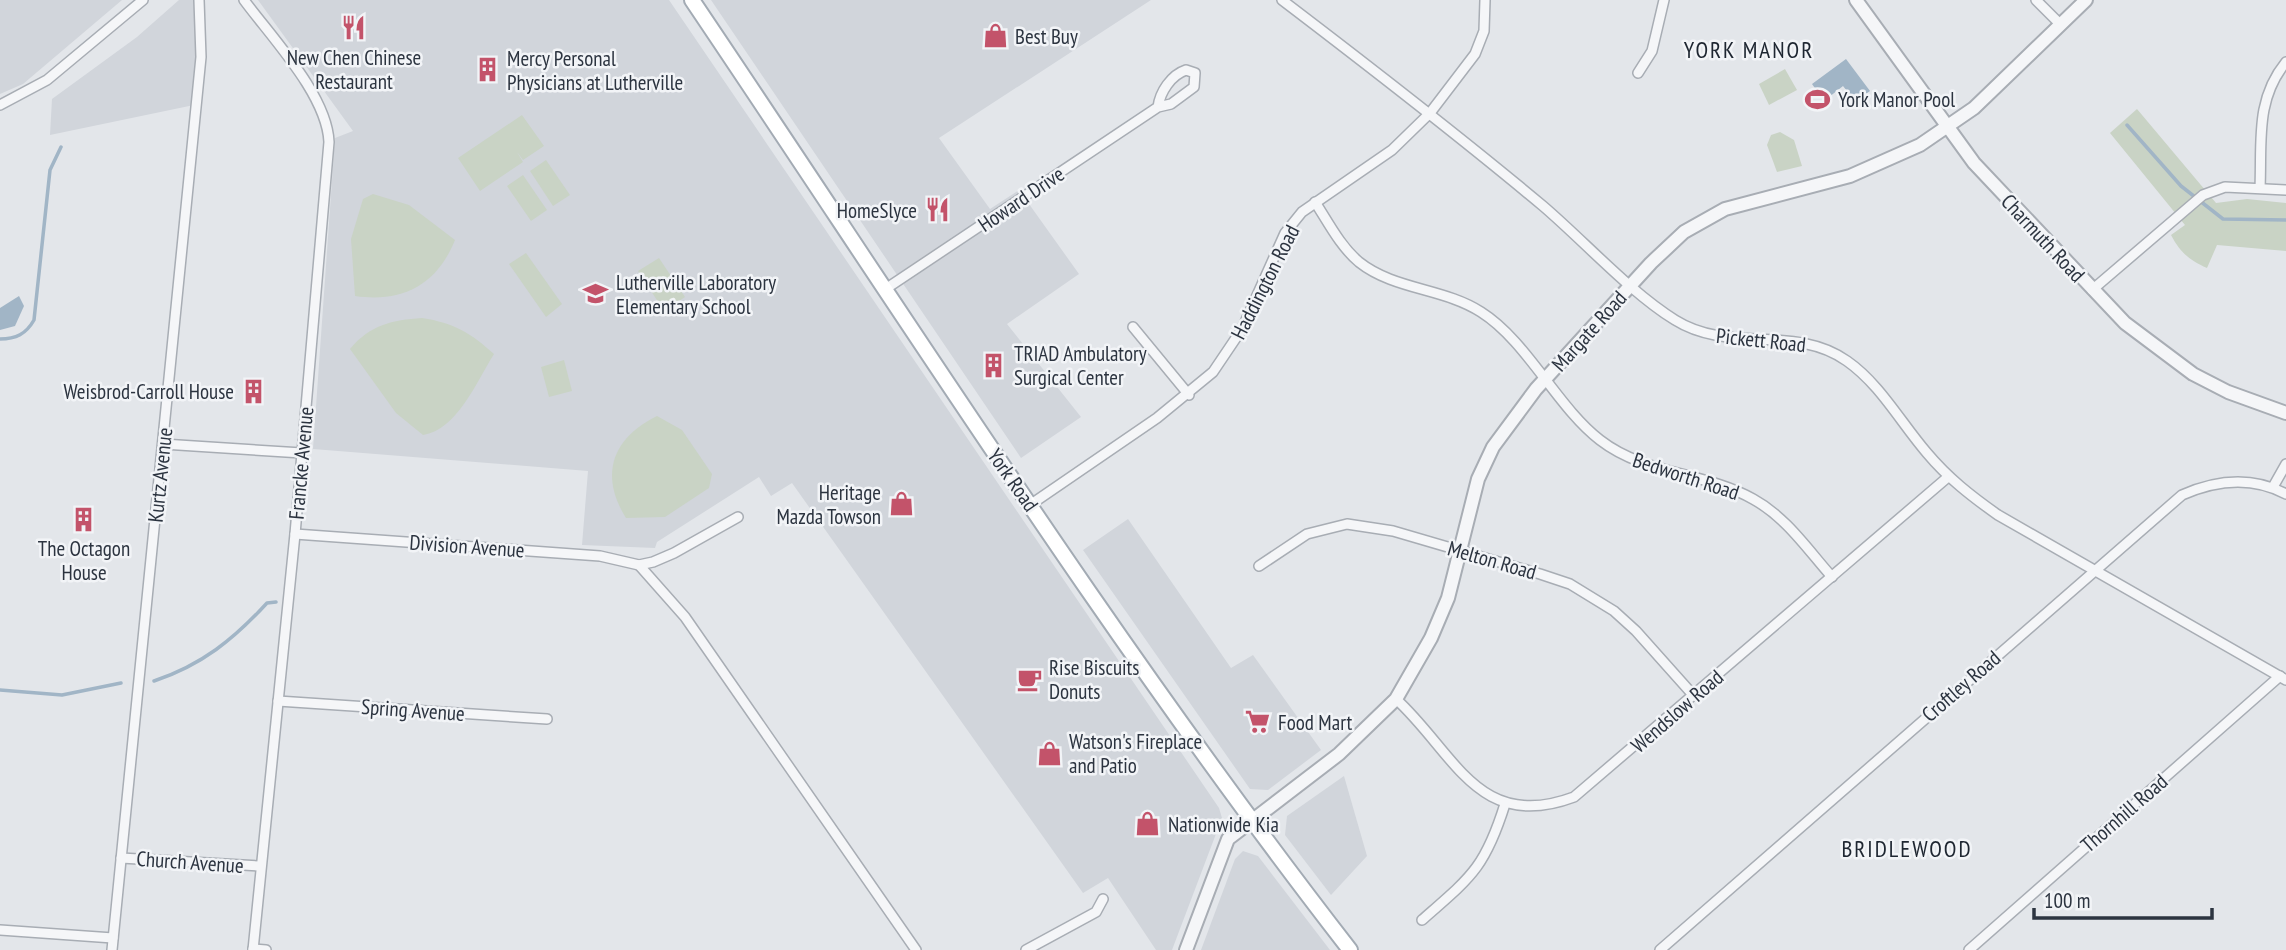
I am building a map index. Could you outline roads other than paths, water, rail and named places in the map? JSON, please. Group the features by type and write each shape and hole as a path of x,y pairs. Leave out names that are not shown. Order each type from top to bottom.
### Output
{"main road":[{"name":"York Road","path":"692,0 1030,505 1252,821 1350,950"}],"street":[{"path":"0,105 47,80 143,0"},
{"name":"Kurtz Avenue","path":"112,950 201,57 199,0"},
{"name":"Francke Avenue","path":"244,0 316,100 329,131 328,174 295,534 259,866 253,950"},
{"name":"Pickett Road","path":"1282,0 1430,113 1560,220 1666,315 1693,330 1739,340 1808,344 1847,360 1868,379 1948,477 1998,515 2283,678"},
{"name":"Haddington Road","path":"1030,505 1189,395 1213,372 1234,345 1284,233 1315,202 1392,150 1430,113 1475,54 1484,32 1485,0"},
{"path":"1638,73 1652,51 1664,0"},
{"name":"Charmuth Road","path":"1856,0 1946,129 2000,193 2133,330 2193,374 2228,392 2286,412"},
{"path":"2036,0 2060,24"},
{"name":"Margate Road","path":"1186,950 1228,839 1339,754 1396,699 1431,638 1448,598 1478,479 1493,447 1513,416 1631,284 1672,242 1712,215 1753,200 1869,170 1905,154 1946,129 1974,108 2086,0"},
{"path":"2260,188 2263,109 2267,89 2286,62"},
{"name":"Howard Drive","path":"884,290 1158,107 1171,104 1194,88 1197,79 1195,73 1186,70 1174,77 1159,98 1158,107"},
{"path":"2092,290 2203,195 2225,187 2286,190"},
{"name":"Bedworth Road","path":"1315,202 1346,249 1359,262 1390,279 1455,299 1480,311 1502,330 1588,430 1615,450 1644,463 1740,492 1766,506 1787,525 1832,577"},
{"path":"1133,327 1189,395"},
{"path":"163,444 302,453"},
{"path":"2273,487 2286,464"},
{"name":"Wendslow Road","path":"1396,699 1420,720 1473,785 1504,804 1541,806 1574,797 1948,477"},
{"name":"Croftley Road","path":"1660,950 2182,495 2200,487 2238,481 2273,487 2286,494"},
{"path":"738,517 674,553 639,565 685,617 916,950"},
{"name":"Melton Road","path":"1258,566 1307,534 1347,524 1378,527 1540,573 1593,597 1636,631 1694,696"},
{"name":"Division Avenue","path":"295,534 600,556 639,565"},
{"name":"Thornhill Road","path":"1969,950 2283,678"},
{"name":"Spring Avenue","path":"278,701 547,719"},
{"path":"1422,920 1479,867 1495,835 1504,804"},
{"name":"Church Avenue","path":"121,858 259,866"},
{"path":"1026,950 1096,912 1103,899"},
{"path":"0,930 113,938"},
{"path":"253,950 266,950"}],"water":[{"path":"1846,59 1870,91 1855,101 1843,86 1824,101 1812,84"},
{"path":"19,296 24,306 15,326 0,330 0,308"}],"waterway":[{"path":"2127,125 2181,186 2223,219 2286,220"},
{"path":"0,339 20,335 34,320 50,170 61,147"},
{"path":"154,681 171,675 216,650 267,603 276,602"},
{"path":"0,690 62,695 121,683"}],"place":[{"name":"New Chen Chinese Restaurant","path":"354,28"},
{"name":"Best Buy","path":"995,36"},
{"name":"Mercy Personal Physicians at Lutherville","path":"487,70"},
{"name":"York Manor Pool","path":"1818,99"},
{"name":"HomeSlyce","path":"937,210"},
{"name":"Lutherville Laboratory Elementary School","path":"596,294"},
{"name":"TRIAD Ambulatory Surgical Center","path":"994,365"},
{"name":"Weisbrod-Carroll House","path":"254,391"},
{"name":"Heritage Mazda Towson","path":"901,504"},
{"name":"The Octagon House","path":"84,519"},
{"name":"Rise Biscuits Donuts","path":"1029,679"},
{"name":"Food Mart","path":"1258,722"},
{"name":"Watson's Fireplace and Patio","path":"1049,753"},
{"name":"Nationwide Kia","path":"1148,824"}],"district":[{"name":"YORK MANOR","path":"1749,49"},
{"name":"BRIDLEWOOD","path":"1907,848"}]}
